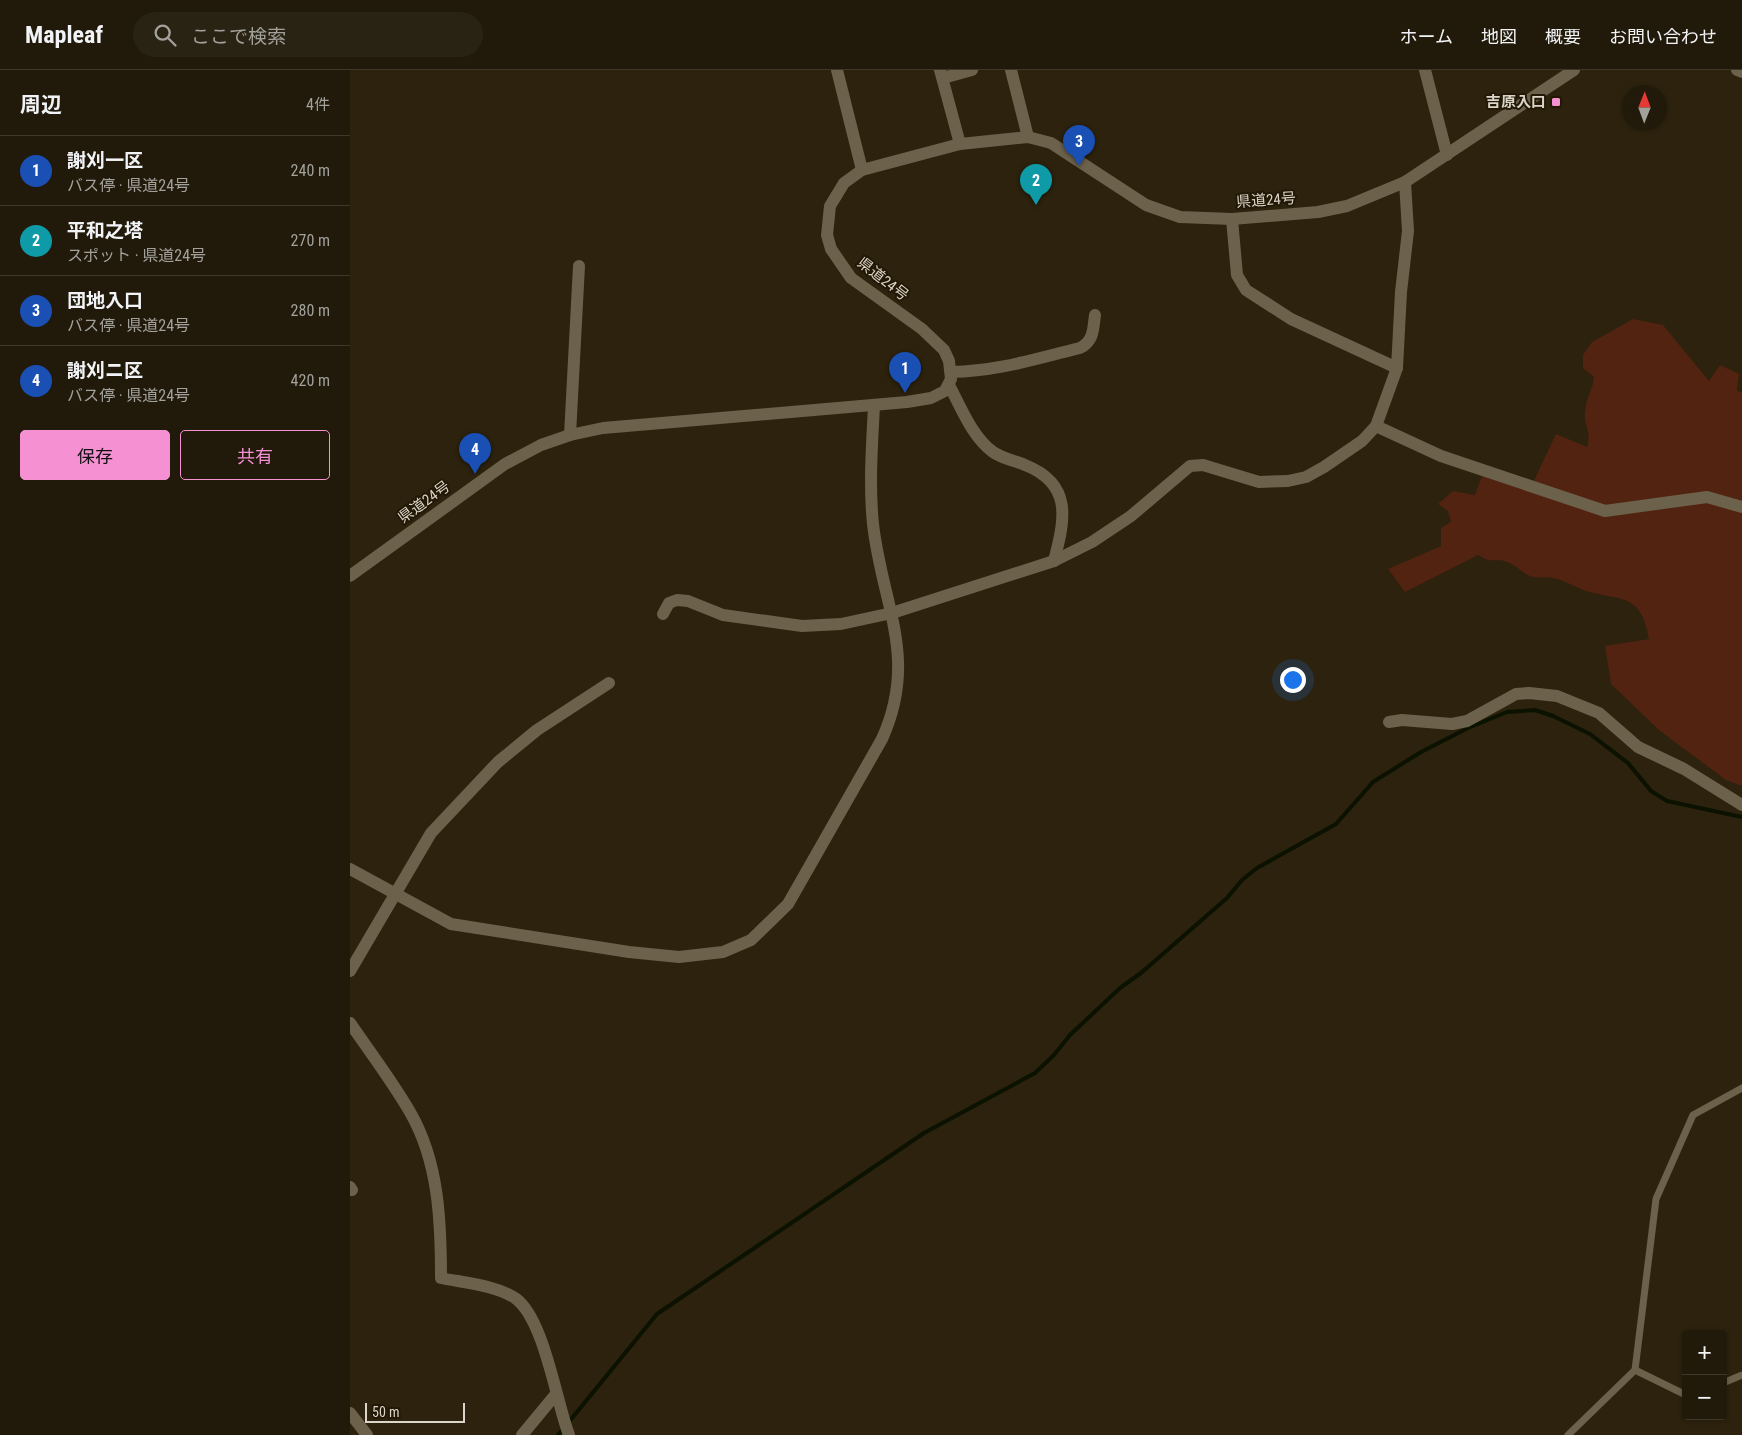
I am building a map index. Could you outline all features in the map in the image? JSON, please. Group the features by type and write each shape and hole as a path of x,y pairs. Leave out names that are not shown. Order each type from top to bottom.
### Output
{"street":[{"path":"837,70 862,170"},
{"path":"960,144 941,74 972,70"},
{"path":"1011,70 1028,137"},
{"path":"1426,70 1447,155"},
{"name":"県道24号","path":"350,576 505,464 540,445 570,435 603,428 874,406 931,398 945,390 949,385 951,372 950,361 944,350 922,329 851,278 831,249 827,236 830,206 844,183 862,170 960,144 1028,137 1051,143 1120,189 1162,212 1180,217 1232,219 1290,215 1346,206 1405,182 1574,70"},
{"path":"1737,70 1742,72"},
{"path":"663,614 669,604 677,600 688,601 723,615 802,626 841,624 892,613 1054,561 1112,530 1190,466 1202,465 1259,482 1288,481 1306,477 1324,468 1362,440 1376,426 1397,368 1401,292 1408,231 1405,182"},
{"path":"1232,219 1237,275 1246,290 1291,319 1397,368"},
{"path":"570,435 579,266"},
{"path":"951,372 984,371 1003,368 1080,348 1087,344 1093,336 1095,315"},
{"path":"949,385 976,434 984,444 1005,459 1038,472 1050,480 1057,489 1062,501 1063,515 1054,561"},
{"path":"350,869 450,924 580,942 629,952 679,957 723,952 751,940 770,924 788,904 882,740 892,718 897,695 899,672 892,613 879,563 873,524 871,498 874,406"},
{"path":"1376,426 1441,456 1606,511 1707,498 1742,507"},
{"path":"350,971 431,833 498,762 537,730 609,683"},
{"path":"1389,722 1402,720 1452,724 1467,721 1516,694 1529,692 1557,696 1599,712 1638,747 1684,769 1742,805"},
{"path":"350,1023 410,1112 422,1139 437,1192 441,1226 441,1278 498,1291 513,1297 524,1305 542,1343 569,1435"},
{"path":"522,1435 556,1394"},
{"path":"350,1413 366,1435"}],"lane":[{"path":"1568,1435 1635,1370 1656,1199 1693,1115 1742,1088"},
{"path":"1635,1370 1682,1393"},
{"path":"1727,1381 1742,1375"}],"shaded area":[{"path":"1633,319 1663,325 1709,381 1720,365 1739,374 1737,391 1742,392 1742,786 1726,780 1660,731 1611,684 1605,646 1649,639 1641,614 1635,606 1620,598 1586,591 1550,577 1532,577 1507,562 1488,560 1478,555 1405,592 1388,569 1441,546 1441,528 1451,522 1448,511 1438,504 1453,491 1475,495 1482,476 1529,491 1556,434 1587,447 1589,436 1585,412 1594,377 1583,368 1583,355 1592,342"}],"waterway":[{"path":"568,1423 657,1314 924,1133 1035,1073 1054,1055 1070,1035 1120,988 1141,973 1227,898 1242,880 1257,868 1336,824 1373,782 1421,752 1468,728 1507,712 1535,710 1553,716 1590,734 1628,763 1651,791 1667,801 1742,817"},
{"path":"558,1435 564,1428"}],"place":[{"name":"吉原入口","path":"1556,102"},
{"name":"団地入口","path":"1079,166"},
{"name":"平和之塔","path":"1036,205"},
{"name":"謝刈一区","path":"905,393"},
{"name":"謝刈ニ区","path":"475,474"}]}
